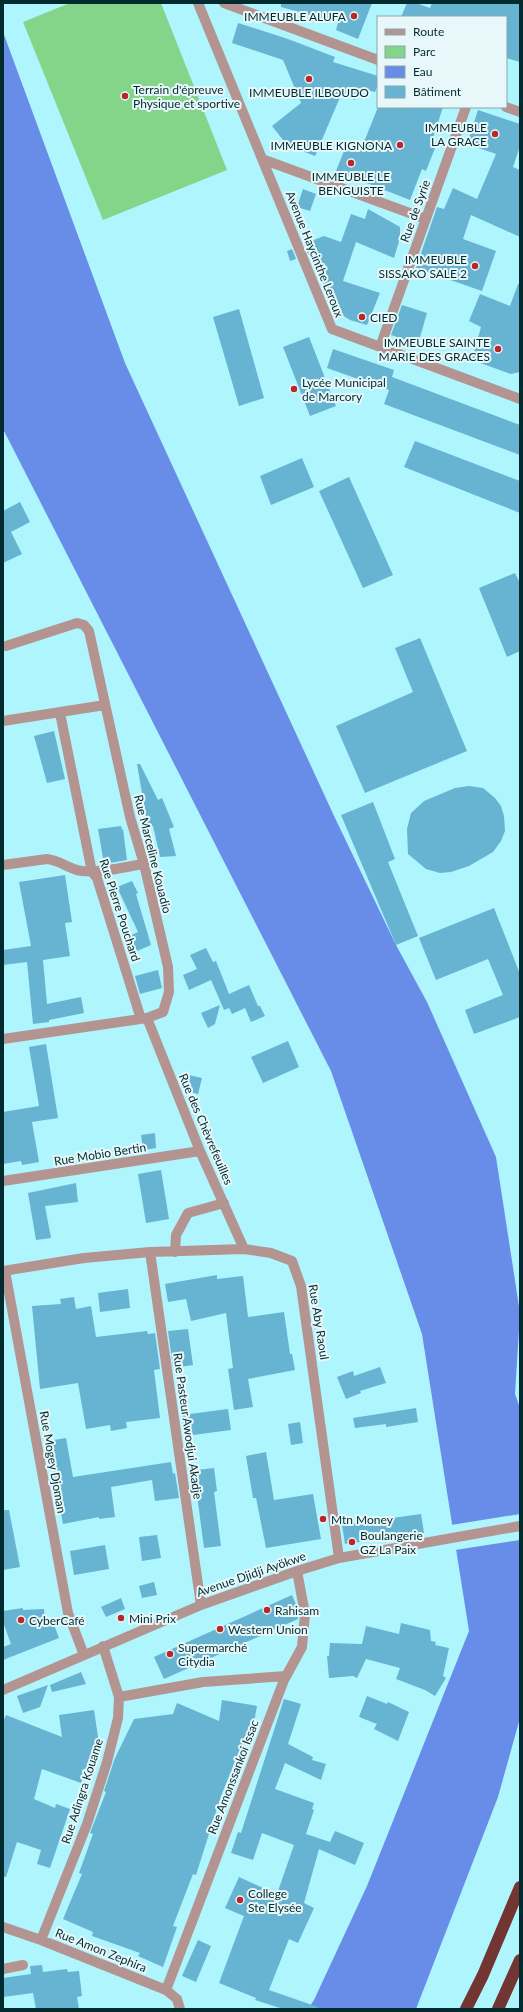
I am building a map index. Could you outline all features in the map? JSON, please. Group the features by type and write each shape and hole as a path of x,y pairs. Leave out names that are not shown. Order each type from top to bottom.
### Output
{"highway":[{"path":"466,2009 483,1975 520,1887"},
{"path":"498,2009 520,1960"}],"street":[{"name":"Avenue Haycinthe Leroux","path":"198,3 332,329 520,399"},
{"path":"224,3 377,60"},
{"path":"507,107 520,112"},
{"name":"Rue de Syrie","path":"380,347 466,108"},
{"path":"262,159 426,219"},
{"name":"Rue Marceline Kouadio","path":"3,1039 144,1018 163,1012 168,992 168,967 144,864 130,817 89,631 84,625 77,623 6,646"},
{"path":"3,721 105,705"},
{"name":"Rue Pierre Pouchard","path":"60,713 92,872 97,878 144,1018"},
{"path":"3,865 47,859 54,860 77,870 92,872 144,864"},
{"name":"Rue des Chèvrefeuilles","path":"144,1018 200,1151 244,1249"},
{"name":"Rue Mobio Bertin","path":"3,1181 200,1151"},
{"path":"175,1252 176,1235 188,1213 224,1203"},
{"name":"Rue Aby Raoul","path":"4,1271 84,1258 150,1252 244,1249 271,1253 292,1261 301,1286 339,1558"},
{"name":"Rue Pasteur Awodjui Akadje","path":"150,1252 201,1605"},
{"name":"Rue Mogey Djoman","path":"4,1271 68,1613 84,1655"},
{"name":"Avenue Djidji Ayökwe","path":"3,1690 201,1605 297,1571 339,1558 520,1526"},
{"name":"Rue Amonssankoi Issac","path":"166,1990 286,1676 298,1656 303,1641 305,1614 297,1571"},
{"name":"Rue Adingra Kouame","path":"42,1940 87,1824 108,1762 118,1718 119,1697 103,1646"},
{"path":"119,1697 203,1682 286,1676"},
{"name":"Rue Amon Zephira","path":"3,1927 42,1940 166,1990 177,1999 180,2009"},
{"path":"3,1969 23,1966"}],"green space":[{"name":"Terrain d'épreuve Physique et sportive","path":"70,3 161,3 227,170 103,220 23,22"}],"water":[{"path":"3,32 125,363 335,818 396,945 427,1002 496,1157 520,1313 515,1394 520,1408 520,1718 498,1797 416,2009 308,2009 314,2000 367,1886 469,1631 422,1334 331,1071 3,429"}],"pier":[{"path":"520,1514 520,1540 455,1550 451,1525"}],"building":[{"path":"281,3 372,3 358,39 336,30 338,23 281,7"},
{"path":"407,3 416,3 430,8 432,3 520,3 520,62 507,58 507,16 401,16"},
{"path":"238,23 288,39 335,57 333,62 377,76 377,87 375,92 359,88 355,100 341,95 315,156 287,145 272,126 301,103 283,60 232,43"},
{"path":"378,108 443,108 432,141 437,143 426,171 422,169 410,200 336,171 346,146 360,152"},
{"path":"478,110 520,124 520,146 513,167 520,170 520,237 471,215 463,239 496,251 482,291 416,268 437,207 444,209 453,188 477,199 496,154 467,144"},
{"path":"303,189 316,194 310,211 297,207"},
{"path":"368,209 400,227 400,238 394,258 356,242 343,281 380,293 367,325 350,320 332,309 313,253 308,254 304,244 324,236 341,242 351,214 365,219"},
{"path":"292,249 296,259 290,261 287,251"},
{"path":"518,284 520,284 520,372 511,374 472,360 481,327 469,321 480,294 510,306"},
{"path":"402,305 427,313 418,344 391,335"},
{"path":"239,309 264,398 239,406 213,317"},
{"path":"309,337 336,406 310,416 283,347"},
{"path":"333,349 394,370 392,377 520,425 520,455 384,404 389,390 327,368"},
{"path":"415,441 520,481 520,513 404,467"},
{"path":"302,458 314,487 271,505 260,476"},
{"path":"349,477 393,575 363,588 319,491"},
{"path":"20,502 30,522 11,532 22,554 3,563 3,511"},
{"path":"515,573 520,583 520,651 507,657 479,588"},
{"path":"420,638 467,751 365,793 336,726 413,692 395,648"},
{"path":"54,731 65,779 47,783 34,736"},
{"path":"137,764 140,764 158,800 162,798 174,827 169,829 176,856 160,857 153,826 148,828"},
{"path":"469,786 483,788 495,798 501,806 504,816 505,831 501,841 493,852 469,866 451,872 440,873 426,869 408,854 407,829 411,813 424,801 455,788"},
{"path":"373,802 395,859 388,862 418,936 396,945 341,815"},
{"path":"121,826 122,830 123,829 127,860 104,864 98,829"},
{"path":"65,875 72,922 65,923 70,956 43,960 47,1004 81,997 84,1013 49,1020 49,1022 33,1024 27,962 3,965 3,950 31,946 19,882"},
{"path":"132,881 138,893 136,894 151,945 128,955 123,939 138,932 117,887"},
{"path":"494,908 520,974 520,1017 474,1034 465,1010 503,995 488,959 436,980 419,938"},
{"path":"206,948 213,962 216,961 229,994 249,985 258,1006 260,1006 265,1016 251,1022 245,1008 232,1014 229,1008 224,1010 211,980 189,990 183,975 197,969 190,955"},
{"path":"158,970 162,988 140,994 135,976"},
{"path":"220,1005 215,1024 208,1028 201,1013"},
{"path":"288,1041 299,1067 263,1083 251,1057"},
{"path":"46,1044 58,1118 32,1122 39,1162 22,1165 21,1161 3,1164 3,1112 39,1106 29,1047"},
{"path":"184,1074 202,1078 198,1094 183,1090 181,1086"},
{"path":"155,1133 156,1148 143,1150 141,1135"},
{"path":"161,1170 169,1219 146,1223 138,1174"},
{"path":"76,1183 78,1202 45,1206 51,1238 36,1240 28,1193"},
{"path":"217,1275 217,1279 243,1276 248,1317 284,1312 290,1354 292,1354 295,1370 248,1379 253,1407 234,1410 228,1369 233,1368 226,1313 191,1321 186,1299 168,1302 165,1284"},
{"path":"128,1289 130,1308 100,1312 98,1293"},
{"path":"74,1297 76,1309 91,1306 96,1337 147,1331 148,1334 155,1333 160,1369 154,1370 160,1418 126,1422 127,1428 111,1431 110,1425 86,1429 78,1383 40,1389 32,1306 61,1304 60,1299"},
{"path":"188,1329 193,1365 173,1368 168,1331"},
{"path":"380,1367 386,1383 360,1391 361,1393 346,1399 337,1377 353,1371 354,1376"},
{"path":"416,1408 418,1422 386,1427 386,1424 355,1428 353,1418"},
{"path":"228,1409 231,1430 185,1436 182,1415"},
{"path":"300,1422 303,1443 291,1445 288,1424"},
{"path":"66,1438 73,1477 171,1462 173,1474 175,1473 179,1498 155,1501 152,1480 111,1487 115,1517 99,1519 99,1517 63,1524 48,1441"},
{"path":"266,1452 274,1500 313,1494 321,1539 266,1548 256,1498 253,1498 246,1456"},
{"path":"214,1468 217,1491 214,1492 221,1546 204,1548 197,1495 192,1496 188,1471"},
{"path":"3,1510 9,1510 20,1567 3,1570"},
{"path":"421,1514 424,1533 345,1544 342,1525"},
{"path":"157,1535 161,1558 142,1561 139,1537"},
{"path":"105,1545 109,1569 74,1575 70,1551"},
{"path":"154,1582 157,1595 142,1598 139,1586"},
{"path":"292,1595 297,1607 298,1619 164,1679 154,1657"},
{"path":"121,1598 125,1609 106,1617 101,1607"},
{"path":"23,1608 23,1610 44,1609 45,1625 53,1622 59,1638 3,1660 3,1647 11,1644 3,1622 3,1611"},
{"path":"401,1623 430,1630 431,1641 436,1642 435,1645 449,1648 443,1676 446,1678 435,1696 425,1690 396,1679 400,1668 366,1659 357,1678 353,1676 329,1678 327,1656 329,1656 330,1643 362,1644 366,1626 399,1634"},
{"path":"81,1672 86,1684 52,1692 50,1685"},
{"path":"48,1685 40,1707 23,1713 17,1696"},
{"path":"367,1696 387,1704 388,1702 409,1712 398,1741 374,1729 377,1724 359,1717"},
{"path":"284,1699 301,1704 288,1744 313,1757 312,1760 326,1764 321,1780 285,1763 275,1789 314,1803 312,1809 314,1810 306,1834 330,1842 335,1831 364,1843 355,1865 319,1849 304,1903 314,1908 298,1943 289,1939 269,1990 318,2007 318,2009 283,2009 255,2000 256,1998 219,1983 244,1916 225,1908 239,1877 274,1893 276,1890 278,1891 294,1845 262,1833 253,1860 231,1853 238,1832 241,1833"},
{"path":"222,1700 257,1706 253,1728 249,1727 221,1796 196,1875 193,1874 173,1926 177,1927 163,1967 138,1956 140,1953 92,1936 93,1932 63,1919 82,1874 79,1873 93,1834 90,1833 106,1792 104,1791 115,1758 134,1719 173,1714 177,1703 219,1721"},
{"path":"94,1710 98,1737 81,1783 42,1769 34,1799 55,1808 56,1804 70,1809 50,1868 37,1864 41,1850 17,1842 6,1877 3,1877 3,1722 6,1715 62,1737 59,1715"},
{"path":"198,1940 211,1946 196,1982 182,1976"},
{"path":"42,1965 43,1972 67,1969 68,1972 79,1971 82,1996 77,1997 79,2009 36,2009 33,1993 3,1997 3,1978 31,1974 30,1966"}],"place":[{"name":"IMMEUBLE ALUFA","path":"354,16"},
{"name":"IMMEUBLE ILBOUDO","path":"309,79"},
{"name":"Terrain d'épreuve Physique et sportive","path":"125,96"},
{"name":"IMMEUBLE LA GRACE","path":"495,134"},
{"name":"IMMEUBLE KIGNONA","path":"400,145"},
{"name":"IMMEUBLE LE BENGUISTE","path":"351,163"},
{"name":"IMMEUBLE SISSAKO SALE 2","path":"475,266"},
{"name":"CIED","path":"362,317"},
{"name":"IMMEUBLE SAINTE MARIE DES GRACES","path":"498,349"},
{"name":"Lycée Municipal de Marcory","path":"294,389"},
{"name":"Mtn Money","path":"323,1519"},
{"name":"Boulangerie GZ La Paix","path":"352,1542"},
{"name":"Rahisam","path":"267,1610"},
{"name":"Mini Prix","path":"121,1618"},
{"name":"CyberCafé","path":"21,1620"},
{"name":"Western Union","path":"220,1629"},
{"name":"Supermarché Citydia","path":"170,1654"},
{"name":"College Ste Elysée","path":"240,1900"}]}
